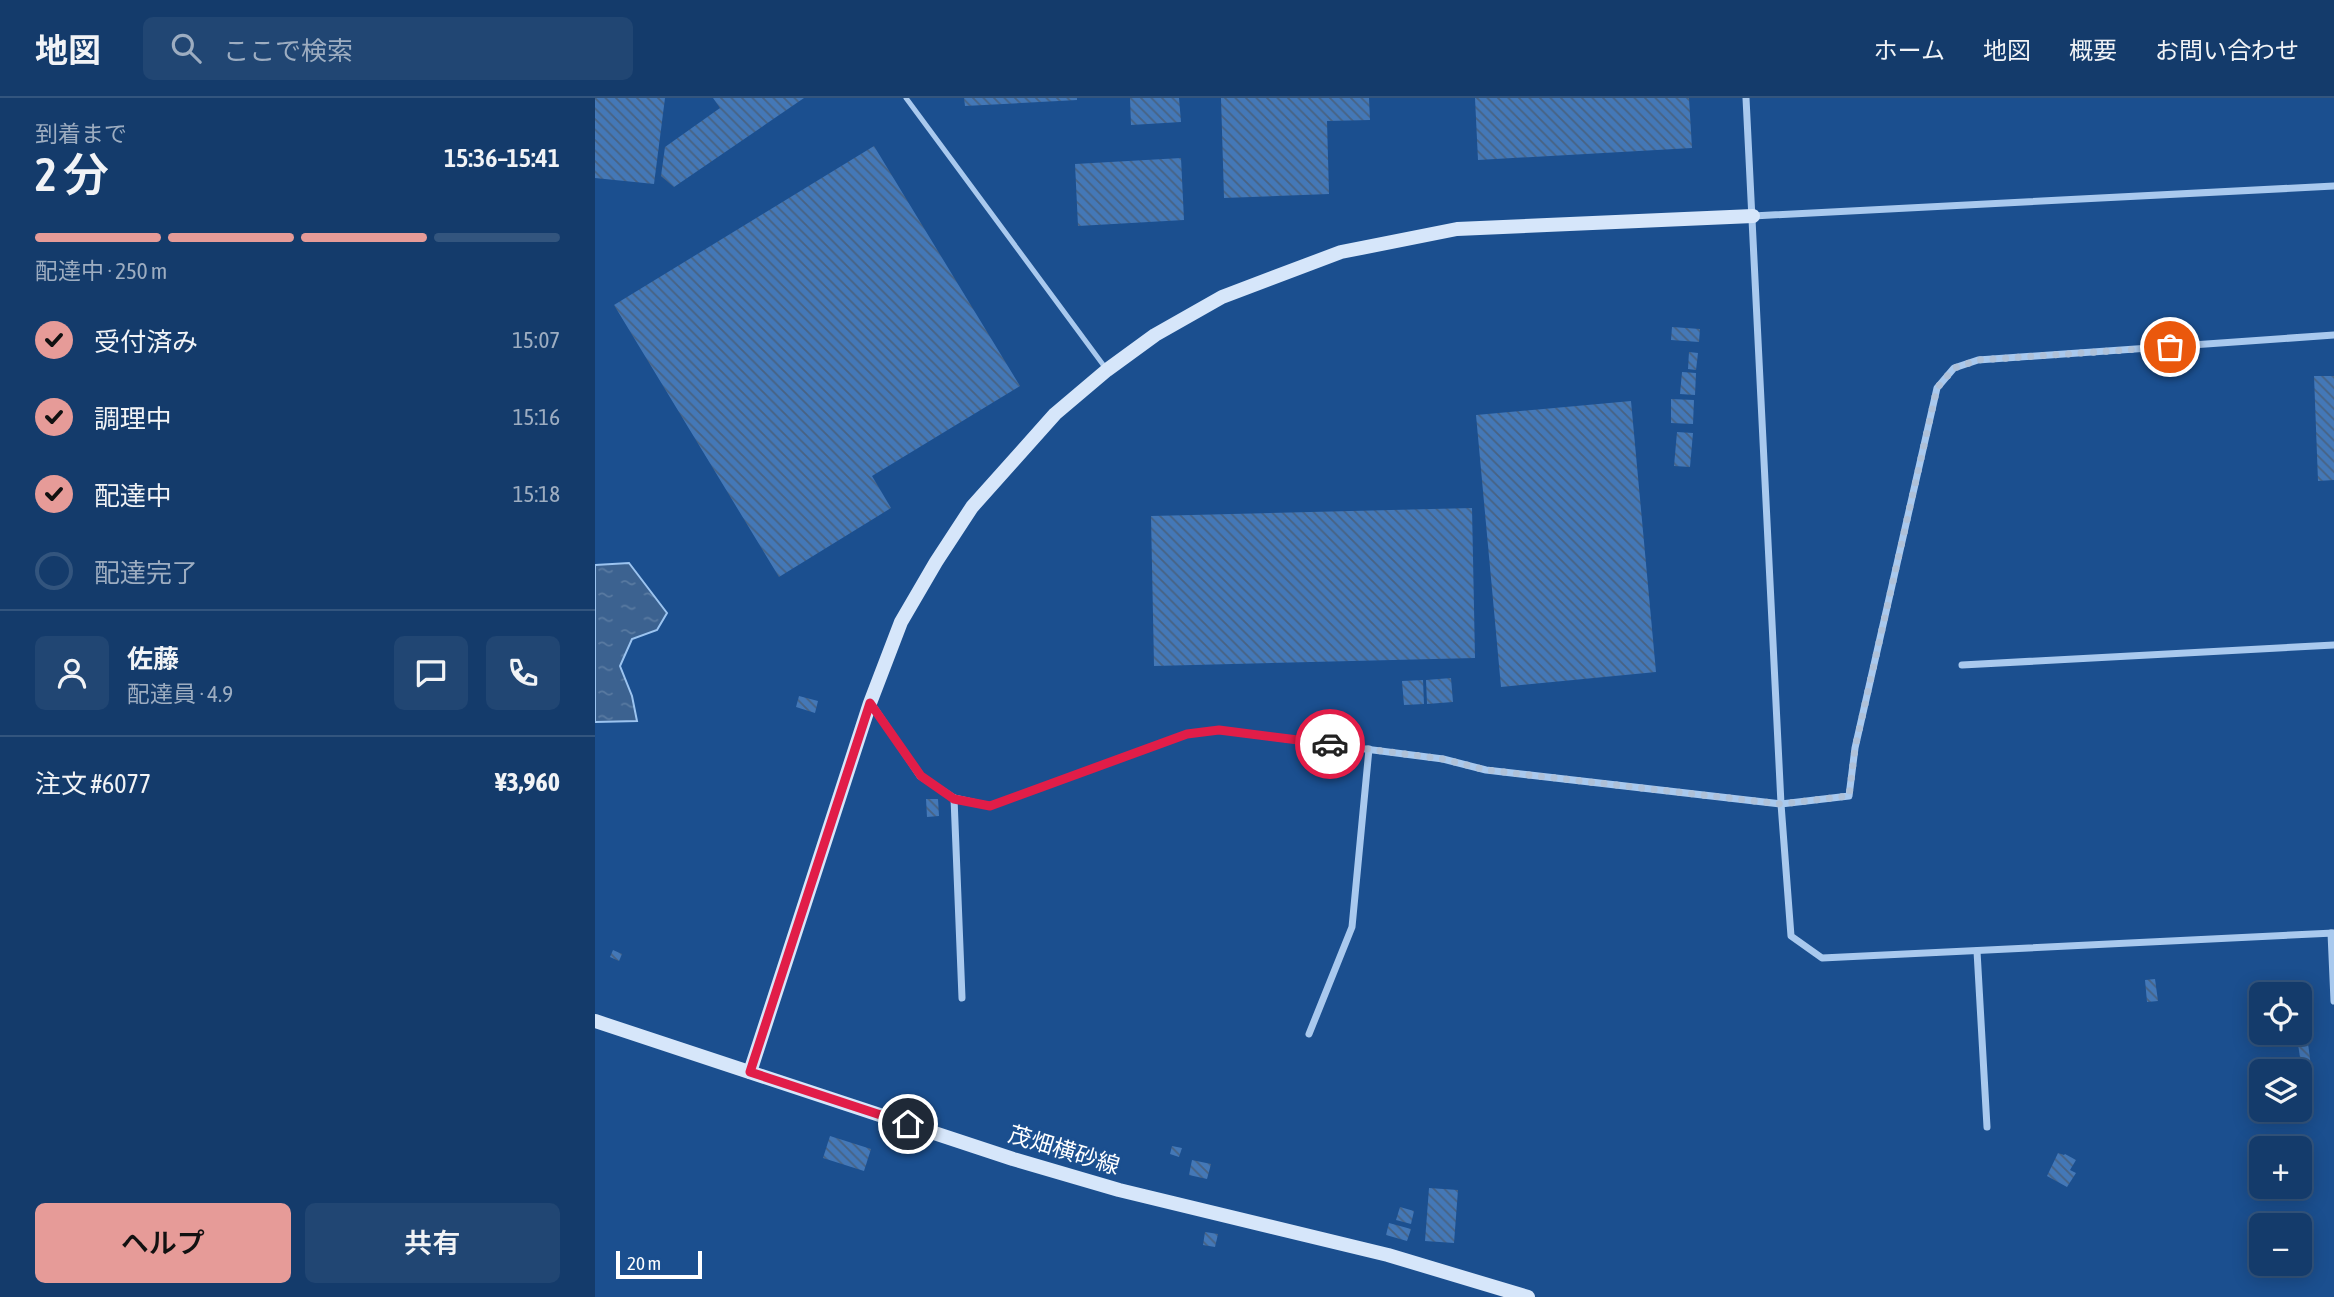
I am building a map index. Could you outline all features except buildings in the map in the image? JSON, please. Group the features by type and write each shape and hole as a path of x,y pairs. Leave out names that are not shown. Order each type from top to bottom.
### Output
{"street":[{"path":"1746,98 1781,804 1791,936 1822,958 2333,933 2334,1001"},
{"path":"750,1072 870,703 901,622 972,507 1055,414 1154,335 1222,297 1341,252 1457,229 2334,186"},
{"path":"870,703 921,776 954,799 990,806 1187,734 1219,730 1443,759 1486,770 1781,804 1849,796 1855,748 1937,388 1954,368 1978,360 2334,335"},
{"path":"1962,665 2334,645"},
{"path":"1310,1034 1352,927 1369,749"},
{"path":"954,799 962,998"},
{"path":"1977,951 1987,1128"},
{"name":"茂畑横砂線","path":"595,1021 1013,1159 1119,1190 1388,1255 1528,1297"}],"lane":[{"path":"906,98 1107,370"}],"water":[{"path":"629,563 667,613 657,630 632,639 620,666 632,696 637,721 595,722 595,565"}],"way so far":[{"path":"1330,744 1443,759 1486,770 1781,804 1849,796 1855,748 1937,388 1954,368 1978,360 2170,347"}],"route":[{"path":"908,1124 750,1072 870,703 921,776 954,799 990,806 1187,734 1219,730 1330,744"}]}
